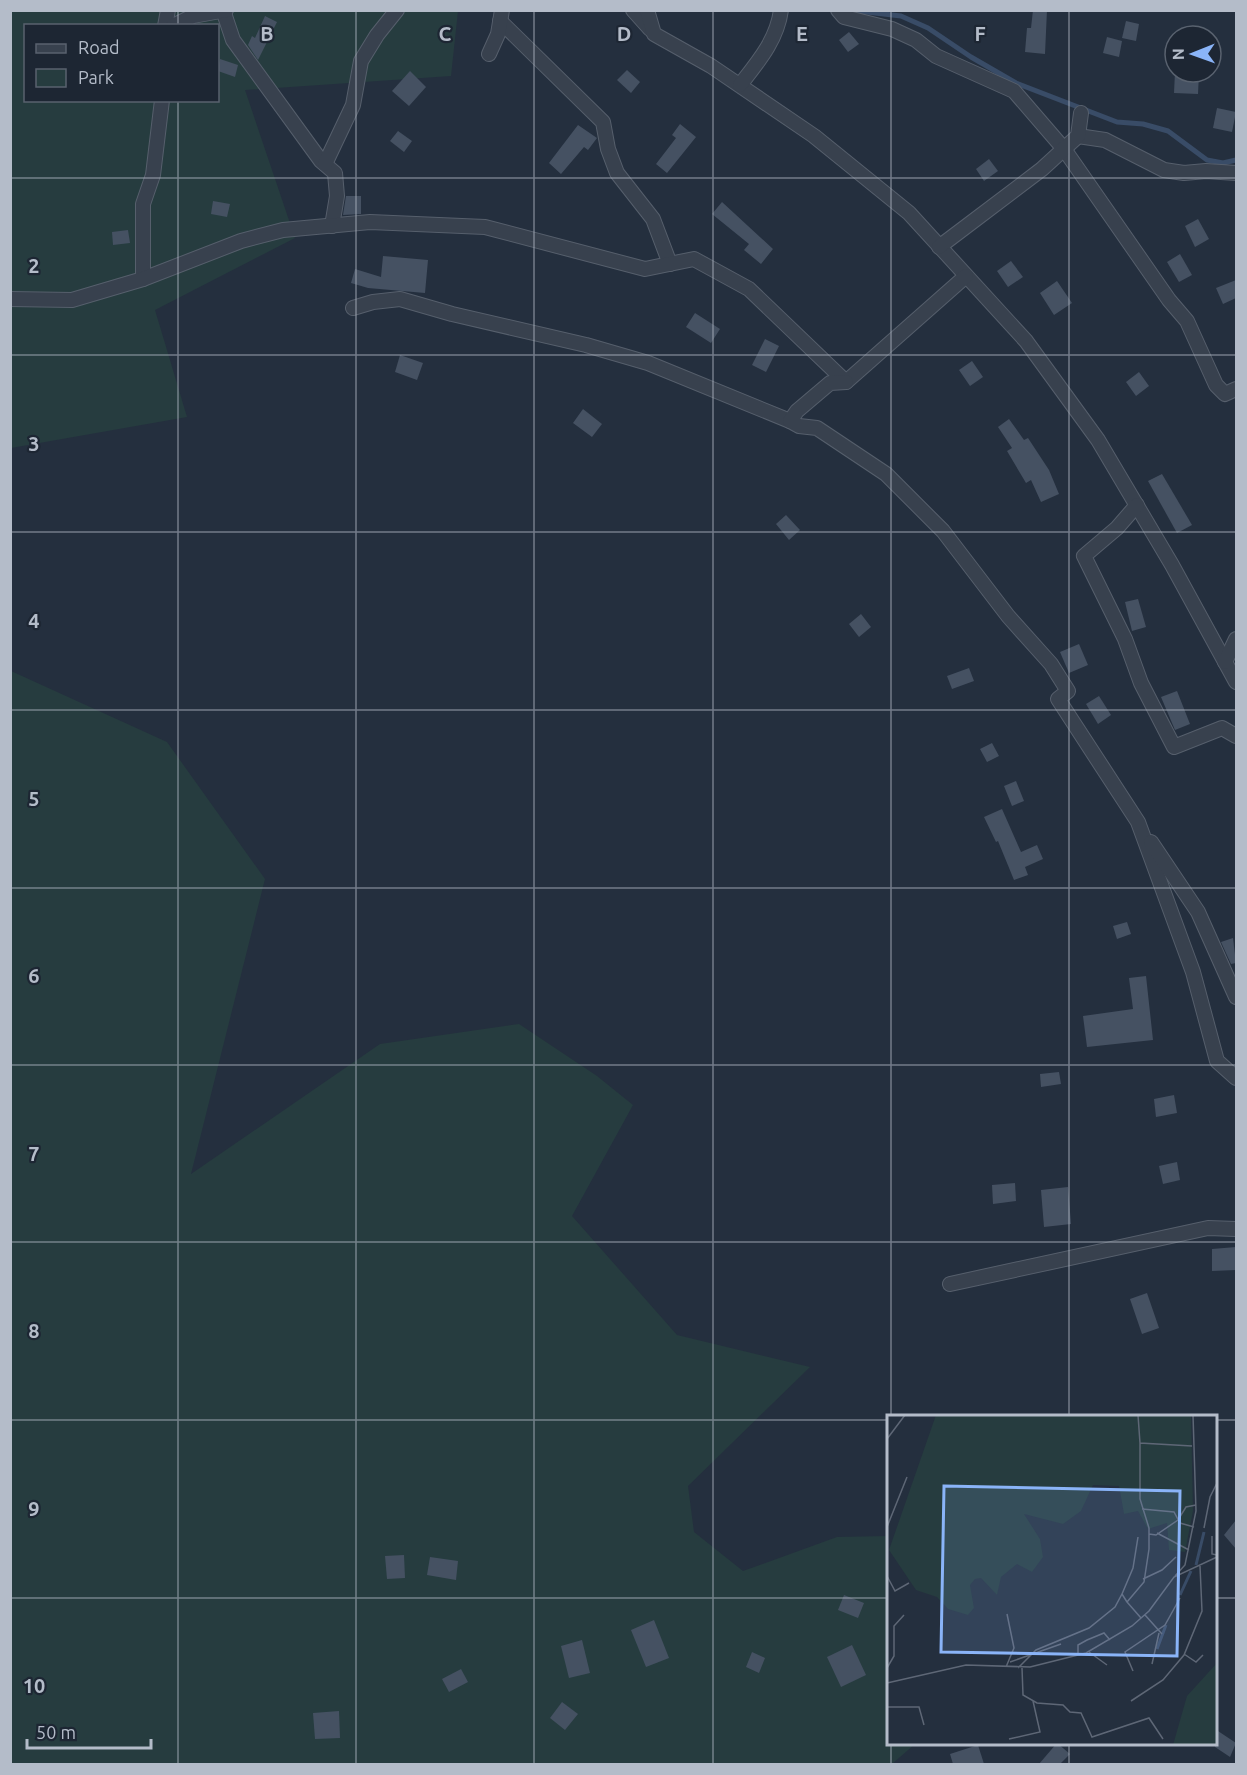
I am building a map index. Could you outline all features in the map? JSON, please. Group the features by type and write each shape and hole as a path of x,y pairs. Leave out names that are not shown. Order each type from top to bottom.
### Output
{"street":[{"path":"325,164 353,105 362,61 377,35 398,10"},
{"path":"633,10 654,34 711,66 823,143 909,213 1026,341 1098,440 1236,682"},
{"path":"647,10 654,34"},
{"path":"740,86 764,54 779,26 782,10"},
{"path":"838,10 844,16 892,29 916,40 936,56 1014,91 1064,149 1169,300 1187,321 1216,386 1224,394 1236,389"},
{"path":"177,24 193,16 224,11 237,46 325,164 336,173 337,196 332,226"},
{"path":"489,54 498,34 501,16"},
{"path":"501,16 603,122 616,173 653,219 670,264"},
{"path":"143,279 143,204 153,176 162,102"},
{"path":"939,247 1042,169 1078,136 1081,113"},
{"path":"1078,136 1105,140 1164,170 1184,173 1206,171 1236,173"},
{"path":"10,299 72,300 143,279 241,241 283,230 370,222 485,227 645,269 694,259 749,289 846,382"},
{"path":"790,422 797,411 830,383 846,382 966,276"},
{"path":"353,308 374,302 400,299 452,314 586,345 648,363 799,426 817,428 886,474 943,531 1008,616 1051,664 1068,691 1058,699 1198,912 1236,997"},
{"path":"1137,505 1117,528 1084,556 1125,639 1132,663 1174,747 1222,729 1236,736"},
{"path":"1225,662 1236,639"},
{"path":"1138,822 1193,972 1217,1061 1236,1078"},
{"path":"950,1284 1208,1228 1236,1229"}],"green space":[{"path":"11,11 458,11 451,76 245,90 295,238 155,310 187,417 11,448"},
{"path":"11,671 167,742 265,879 191,1174 380,1044 519,1024 597,1076 633,1105 572,1216 677,1335 810,1367 688,1486 694,1532 743,1571 837,1537 887,1536 887,1745 914,1745 892,1764 11,1764"}],"building":[{"path":"1033,10 1047,10 1045,54 1025,52 1027,28 1031,28"},
{"path":"265,16 277,22 258,60 248,45 252,36 255,38"},
{"path":"1126,21 1139,24 1136,41 1122,38"},
{"path":"849,32 859,44 848,52 839,40"},
{"path":"1107,37 1122,41 1119,57 1103,53"},
{"path":"220,59 238,65 235,77 219,71"},
{"path":"627,70 640,82 631,93 617,80"},
{"path":"410,71 426,87 409,106 392,91"},
{"path":"1174,84 1198,84 1198,94 1174,93"},
{"path":"1217,108 1236,112 1232,132 1213,128"},
{"path":"680,124 696,137 667,173 656,164 676,138 672,135"},
{"path":"578,125 597,138 588,150 584,147 561,174 549,163"},
{"path":"398,131 412,141 404,152 390,141"},
{"path":"989,159 998,171 984,181 976,169"},
{"path":"346,196 361,196 361,214 343,215"},
{"path":"213,201 230,204 227,217 211,214"},
{"path":"722,202 773,249 761,264 744,250 749,244 712,214"},
{"path":"1198,219 1209,239 1195,247 1185,226"},
{"path":"128,230 130,243 113,245 112,232"},
{"path":"1180,254 1192,275 1179,282 1167,262"},
{"path":"383,256 428,260 425,293 368,288 351,283 355,269 381,277"},
{"path":"1011,261 1023,277 1008,287 997,271"},
{"path":"1236,280 1236,298 1223,304 1216,288"},
{"path":"1057,281 1072,303 1054,315 1040,293"},
{"path":"695,313 720,329 711,343 686,327"},
{"path":"765,339 779,346 766,372 752,365"},
{"path":"400,355 423,363 417,380 395,372"},
{"path":"972,361 983,377 970,386 959,370"},
{"path":"1139,372 1149,386 1136,396 1126,382"},
{"path":"583,409 602,424 592,437 573,423"},
{"path":"1009,419 1024,440 1028,438 1049,470 1059,494 1041,502 1031,480 1026,483 1007,451 1012,448 998,427"},
{"path":"1162,474 1192,525 1177,533 1148,481"},
{"path":"786,515 800,530 789,540 776,524"},
{"path":"1138,599 1146,627 1132,631 1125,602"},
{"path":"861,614 871,627 859,637 849,624"},
{"path":"1079,644 1088,665 1069,673 1060,652"},
{"path":"969,668 974,681 952,689 947,676"},
{"path":"1177,691 1190,724 1175,730 1161,697"},
{"path":"1099,696 1111,715 1098,724 1086,704"},
{"path":"992,743 999,756 987,762 980,749"},
{"path":"1016,781 1024,801 1012,806 1004,786"},
{"path":"1002,809 1021,852 1037,845 1043,859 1025,867 1028,875 1014,880 998,841 996,842 984,817"},
{"path":"1127,922 1131,934 1117,939 1113,926"},
{"path":"1233,938 1236,963 1231,964 1221,942"},
{"path":"1146,976 1153,1040 1087,1047 1083,1016 1133,1009 1129,978"},
{"path":"1059,1072 1061,1084 1041,1087 1040,1074"},
{"path":"1174,1095 1177,1113 1156,1117 1154,1099"},
{"path":"1177,1162 1180,1180 1163,1184 1159,1166"},
{"path":"1015,1183 1016,1201 993,1204 992,1185"},
{"path":"1068,1187 1071,1224 1044,1227 1041,1190"},
{"path":"1236,1247 1236,1270 1212,1271 1212,1249"},
{"path":"1147,1293 1159,1328 1142,1334 1130,1299"},
{"path":"1236,1520 1236,1549 1224,1535"},
{"path":"404,1555 405,1578 387,1579 385,1556"},
{"path":"430,1557 458,1561 456,1580 427,1575"},
{"path":"844,1595 864,1603 858,1618 838,1610"},
{"path":"654,1620 669,1658 646,1667 631,1630"},
{"path":"582,1640 590,1673 569,1678 561,1646"},
{"path":"852,1645 866,1675 841,1687 827,1657"},
{"path":"752,1652 765,1658 759,1673 746,1667"},
{"path":"461,1669 468,1682 449,1692 442,1679"},
{"path":"562,1702 578,1714 565,1730 550,1718"},
{"path":"339,1711 340,1738 315,1739 313,1713"},
{"path":"1217,1730 1236,1743 1230,1757 1215,1747"},
{"path":"978,1745 984,1764 953,1764 950,1754"},
{"path":"1055,1745 1059,1745 1070,1754 1060,1764 1039,1764"}],"waterway":[{"path":"849,10 901,16 928,28 971,57 1016,83 1117,122 1143,124 1168,131 1207,160 1223,163 1236,160"}]}
